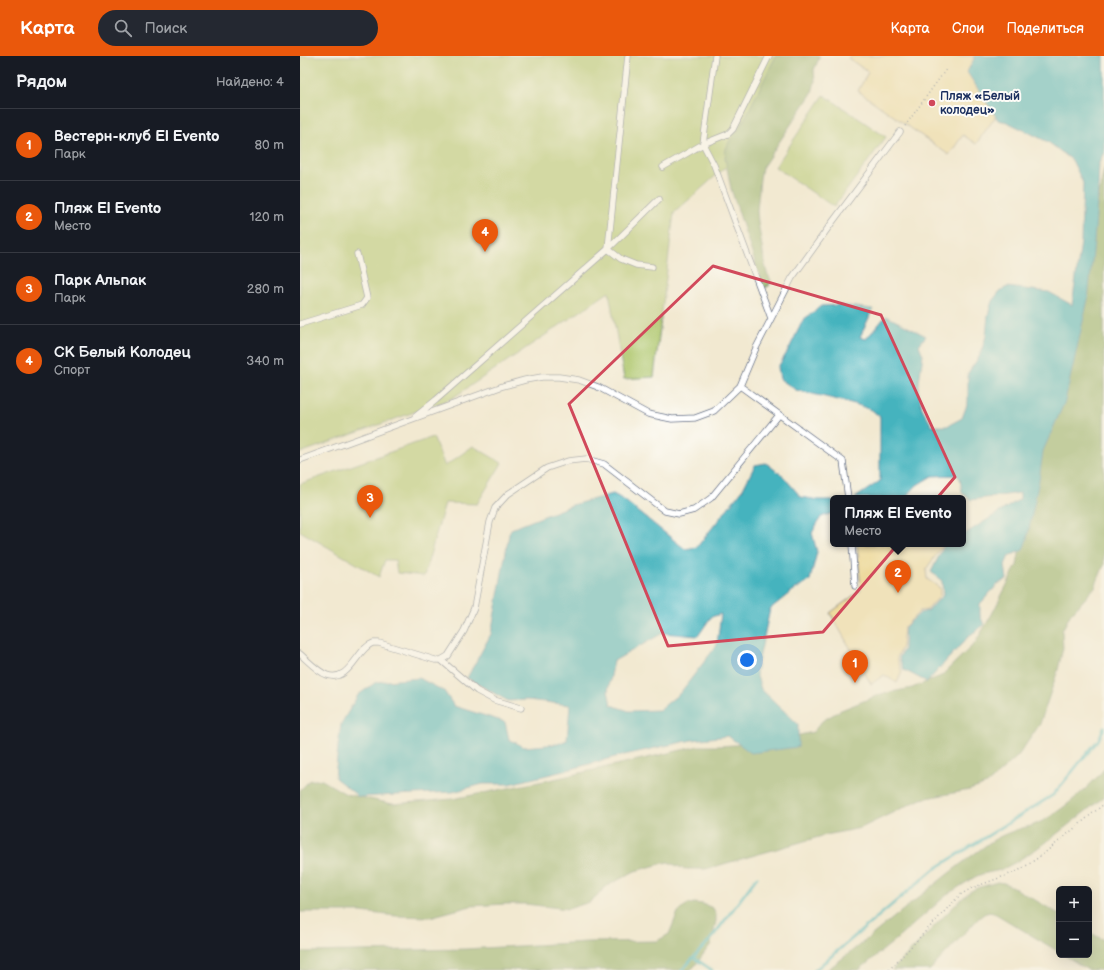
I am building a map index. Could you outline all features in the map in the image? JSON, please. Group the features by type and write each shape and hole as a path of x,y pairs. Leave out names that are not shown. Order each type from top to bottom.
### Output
{"lane":[{"path":"608,249 628,56"},
{"path":"715,56 703,144 714,165 771,318"},
{"path":"664,167 703,144 728,134 733,129 769,56"},
{"path":"300,460 503,386 542,377 559,377 579,380 598,387 648,414 672,419 695,418 714,411 740,386 756,348 792,278 900,132"},
{"path":"410,420 436,400 608,249 659,199"},
{"path":"608,249 621,259 652,267"},
{"path":"300,324 362,305 367,298 357,254"},
{"path":"740,386 843,461 848,495"},
{"path":"300,654 326,675 335,676 346,671 368,646 373,643 379,643 435,660 441,660 448,656 464,631 474,608 490,522 495,508 508,494 547,468 568,461 586,459 604,464 665,511 679,514 694,510 711,498 779,415"},
{"path":"852,547 855,586"},
{"path":"441,660 477,691 494,700 521,708"}],"path":[{"path":"900,132 947,68"},
{"path":"889,970 960,895 972,888 1018,870 1029,864 1104,804"}],"highlighted area":[{"path":"713,266 881,315 955,477 823,632 668,646 569,404"}],"green space":[{"path":"300,56 782,56 739,155 674,213 654,377 624,379 609,292 451,399 300,453"},
{"path":"776,56 820,56 814,70 815,81 812,93 762,168 757,211 765,265 771,280 769,286 765,288 762,284 731,189 725,158 726,149 730,140 746,116"},
{"path":"824,95 886,137 834,207 775,167"},
{"path":"1104,169 1104,565 1095,587 1070,615 1062,631 1063,648 1058,670 1040,724 1018,756 987,784 970,790 921,799 861,828 826,835 706,869 684,869 668,862 635,871 607,886 590,902 568,909 525,904 471,906 430,917 396,916 361,912 300,912 300,790 310,780 322,780 346,794 393,804 452,799 554,779 699,746 765,743 813,732 822,721 841,710 881,694 912,688 941,676 975,643 992,614 1017,565 1033,477 1081,288"},
{"path":"433,437 445,466 473,446 502,463 477,504 445,503 424,576 397,573 395,560 385,560 379,577 300,531 300,484"},
{"path":"1104,769 1104,797 1044,844 1001,870 975,877 948,894 859,970 827,970 989,843 1009,833 1034,825 1063,808 1082,792"},
{"path":"997,882 1004,883 1056,912 1056,950 996,914 988,913 984,914 977,920 930,970 892,970 951,909 969,892"},
{"path":"694,903 703,904 713,908 716,914 716,921 711,944 694,967 690,970 300,970 300,952 465,949 587,942 657,941 669,934 678,912 686,905"},
{"path":"1092,934 1104,940 1104,970 1088,970 1069,958 1092,958"}],"sand":[{"name":"Пляж «Белый колодец»","path":"850,56 974,56 974,59 967,72 996,116 976,144 963,135 949,155 858,91 868,72 848,58"},
{"path":"857,547 942,547 926,569 927,579 940,588 940,596 927,610 920,611 904,627 902,647 897,658 902,672 897,683 884,675 871,684 830,613 861,590"}],"water":[{"path":"974,56 1104,56 1104,152 1099,163 1094,242 1088,299 1065,401 1043,451 1039,480 1027,539 1023,550 1009,556 1005,565 1007,579 998,584 980,604 980,615 984,625 969,636 927,682 904,670 899,658 904,649 905,627 920,613 928,611 943,595 942,581 931,572 944,547 966,547 966,533 1020,499 1020,493 971,500 962,493 960,478 956,475 932,476 917,485 908,495 859,495 880,481 880,417 872,410 855,404 796,390 780,379 778,367 788,351 803,320 821,306 841,305 873,309 860,337 866,339 886,316 926,336 919,345 923,355 918,389 922,408 932,426 947,426 962,418 968,402 968,373 979,357 986,336 988,315 992,301 1000,291 1007,287 1049,292 1072,305 1081,242 1083,183 1072,160 1048,142 1007,122 998,120 967,72 974,59"},
{"path":"766,463 783,476 801,497 818,500 830,500 830,514 821,517 812,533 817,552 810,580 791,592 770,609 756,673 761,689 798,724 798,747 751,753 728,736 692,740 615,757 509,784 483,784 453,792 359,797 335,778 341,724 358,695 376,682 419,678 444,691 454,706 505,722 509,739 524,747 558,744 567,740 570,705 527,700 508,701 467,678 491,634 511,529 572,505 613,494 624,500 685,549 697,547 743,489 755,465","holes":["721,614 717,645 680,693 659,710 629,711 611,705 608,691 614,661 663,633 698,636 711,617"]}],"waterway":[{"path":"815,970 933,870 1053,795 1099,739 1104,727"},
{"path":"682,970 711,939 757,877"},
{"path":"694,958 712,970"}],"place":[{"name":"Пляж «Белый колодец»","path":"932,103"},
{"name":"СК Белый Колодец","path":"485,252"},
{"name":"Парк Альпак","path":"370,518"},
{"name":"Пляж El Evento","path":"898,593"},
{"name":"Вестерн-клуб El Evento","path":"855,683"}]}
